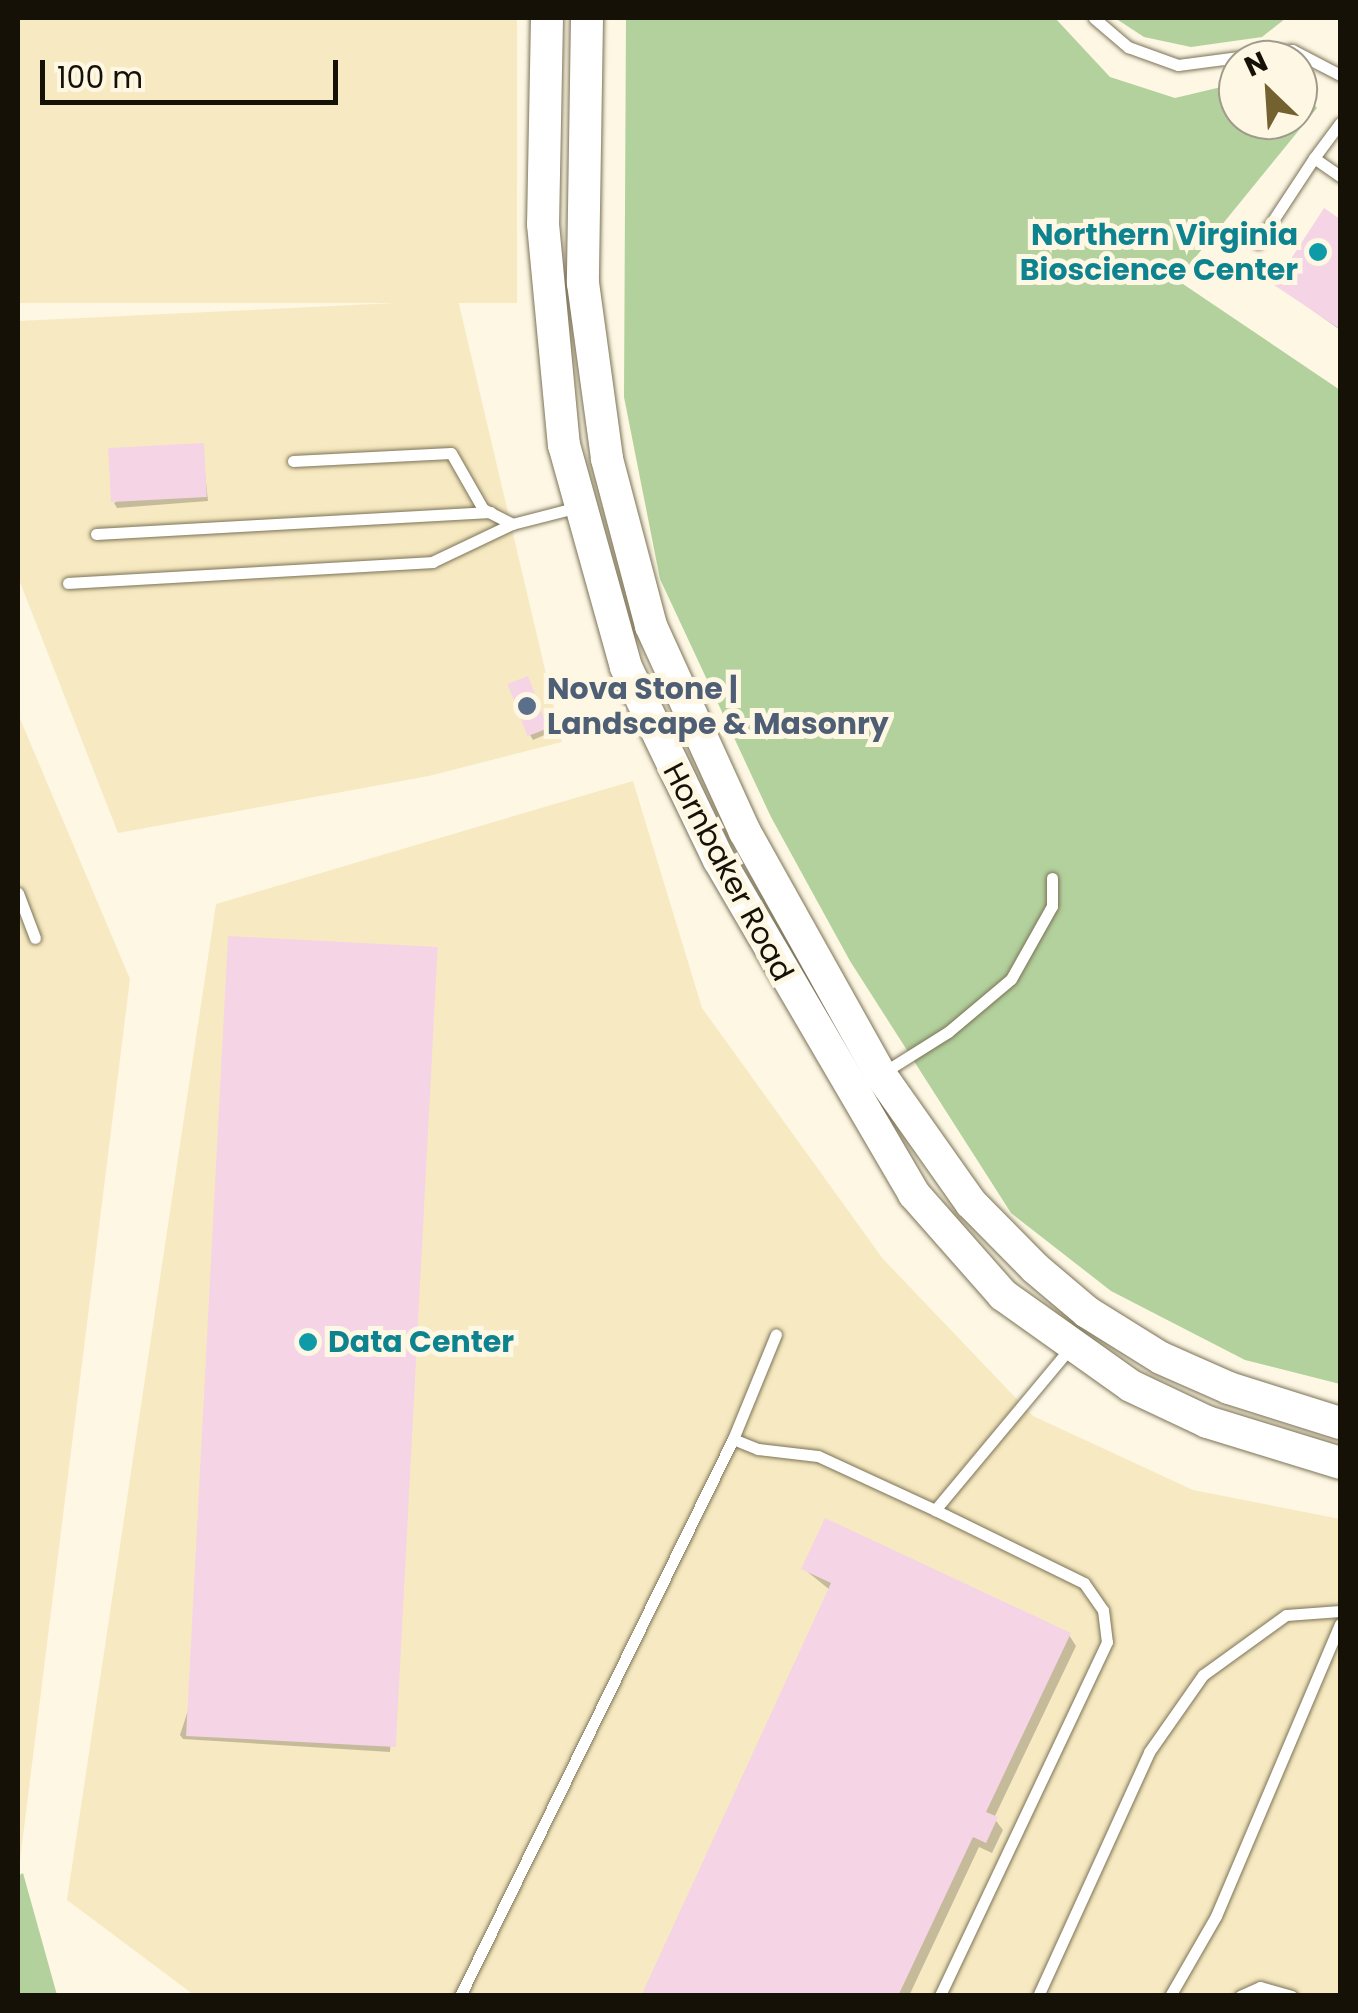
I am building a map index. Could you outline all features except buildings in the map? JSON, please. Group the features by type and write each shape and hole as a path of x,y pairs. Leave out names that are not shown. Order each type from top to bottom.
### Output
{"main road":[{"name":"Hornbaker Road","path":"547,18 547,319 578,507 626,667 677,783 914,1194 1003,1296 1070,1348 1206,1422 1340,1463"},
{"name":"Hornbaker Road","path":"587,18 584,283 592,380 632,562 691,726 880,1074 970,1202 1076,1304 1174,1364 1340,1422"}],"lane":[{"path":"1094,18 1128,47 1178,65 1292,50 1340,75"},
{"path":"1258,244 1340,123"},
{"path":"1314,158 1340,176"},
{"path":"293,461 450,452 490,512 512,524"},
{"path":"68,583 432,562 512,524 578,507"},
{"path":"96,534 490,512"},
{"path":"852,1091 948,1032 1011,979 1052,906 1052,878"},
{"path":"18,893 36,938"},
{"path":"460,1996 733,1439 776,1334"},
{"path":"935,1510 1070,1348"},
{"path":"733,1439 758,1449 818,1456 935,1510 1084,1583 1103,1610 1106,1642 940,1996"},
{"path":"1038,1996 1150,1752 1203,1674 1286,1615 1340,1611"},
{"path":"1170,1996 1216,1916 1340,1624"},
{"path":"1240,1996 1260,1987 1292,1996"}],"shaded area":[{"path":"18,18 517,18 517,303 18,303"},
{"path":"458,300 562,742 429,776 118,833 18,577 18,321"},
{"path":"18,714 130,979 18,1876"},
{"path":"633,781 702,1008 883,1259 1033,1416 1193,1490 1340,1519 1340,1995 194,1995 67,1900 216,904"}],"green space":[{"path":"626,18 1055,18 1110,77 1175,98 1218,88 1218,140 1291,140 1177,280 1340,390 1340,1384 1245,1360 1111,1291 1011,1213 850,961 771,817 660,579 624,397"},
{"path":"1115,18 1286,18 1262,37 1218,40 1218,43 1191,47 1144,37"},
{"path":"23,1873 57,1995 18,1995 18,1876"}],"place":[{"name":"Northern Virginia Bioscience Center","path":"1318,252"},
{"name":"Nova Stone | Landscape & Masonry","path":"527,706"},
{"name":"Data Center","path":"308,1342"}]}
